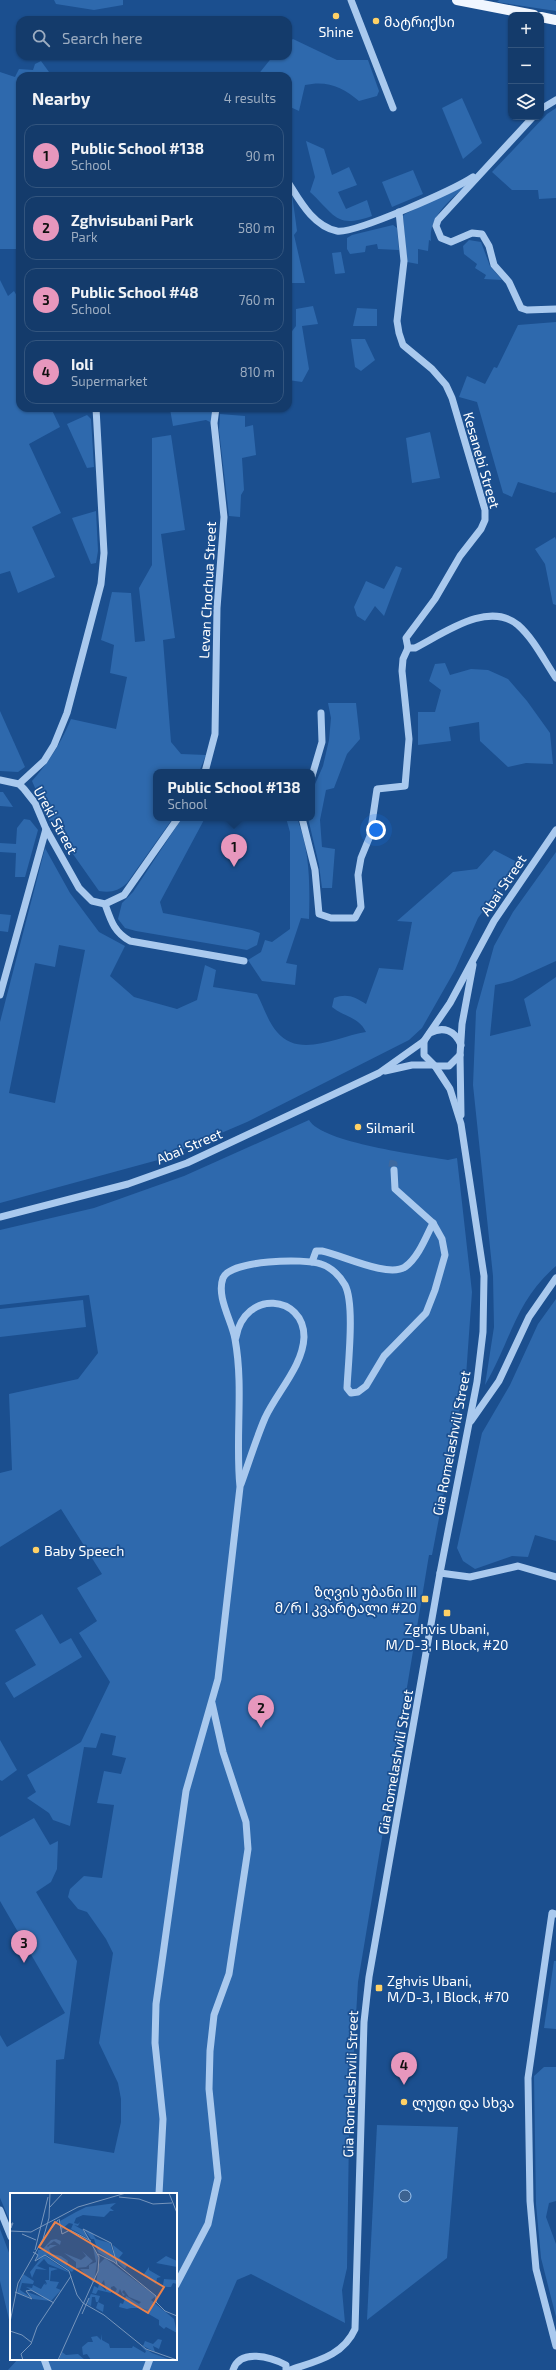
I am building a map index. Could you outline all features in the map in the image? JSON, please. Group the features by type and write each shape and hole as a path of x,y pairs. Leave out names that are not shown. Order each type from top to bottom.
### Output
{"main road":[{"path":"457,0 519,12"},
{"path":"544,18 556,20"}],"street":[{"path":"351,0 393,108"},
{"path":"544,107 556,100"},
{"path":"530,120 438,220 436,226 441,238 451,242 472,233 482,234 489,246 494,265 509,282 521,308 527,310 556,309"},
{"path":"292,188 304,207 321,224 338,231 357,227 399,212 462,184 482,171"},
{"name":"Kesanebi Street","path":"303,821 315,870 319,914 331,918 355,918 361,907 358,875 361,858 370,836 377,789 406,786 409,739 402,670 403,659 408,648 406,638 435,599 460,556 481,529 485,520 484,510 452,398 446,385 432,369 403,345 399,333 397,321 404,261 399,212"},
{"path":"19,784 44,761 54,745 67,713 101,584 104,553 96,412"},
{"name":"Levan Chochua Street","path":"206,769 215,734 217,608 224,517 214,423 215,412"},
{"path":"408,648 415,648 473,619 496,617 507,619 518,625 556,678"},
{"path":"314,769 322,742 320,713"},
{"name":"Ureki Street","path":"0,780 19,784 35,803 46,829 79,888 92,901 105,904"},
{"path":"176,821 124,895 105,904 113,928 130,941 244,961"},
{"path":"0,995 46,829"},
{"name":"Abai Street","path":"430,1033 450,1004 509,897 556,830"},
{"name":"Abai Street","path":"461,1045 462,1024 475,957"},
{"path":"442,1029 448,1030 454,1033 461,1045 460,1055 449,1066 434,1066 424,1055 424,1041 430,1033 442,1029"},
{"name":"Abai Street","path":"0,1217 128,1184 187,1163 379,1073 424,1041"},
{"name":"Gia Romelashvili Street","path":"290,2370 328,2358 343,2348 351,2339 355,2329 364,2022 369,1977 440,1573 469,1424 483,1332 484,1276 462,1124 460,1055"},
{"name":"Abai Street","path":"379,1073 412,1065 434,1066"},
{"name":"Gia Romelashvili Street","path":"434,1066 450,1089 462,1124"},
{"path":"159,2193 163,2119 155,2043 155,2012 186,1791 218,1679 240,1487 238,1467 239,1381 235,1339 222,1295 223,1276 234,1269 258,1264 312,1262 329,1267 346,1287 350,1314 347,1388 348,1391 354,1393 366,1386 384,1356 419,1321 431,1303 445,1255 442,1240 433,1223 395,1189 394,1170"},
{"path":"312,1262 316,1251 322,1251 384,1270 399,1270 410,1261 433,1223"},
{"path":"469,1424 499,1381 529,1317 556,1278"},
{"path":"235,1339 243,1316 252,1308 267,1303 283,1305 290,1310 298,1318 304,1334 300,1355 265,1418 240,1487"},
{"path":"440,1573 470,1577 518,1566 556,1577"},
{"path":"177,2283 208,2224 218,2178 209,2089 210,2051 214,2015 229,1974 248,1849 246,1822 223,1752 212,1701"},
{"path":"554,1913 528,2078 530,2201 536,2269 556,2346"},
{"path":"0,2210 10,2235"},
{"path":"232,2370 234,2365 250,2356 273,2358 286,2365 286,2370"},
{"path":"44,2360 48,2370"},
{"path":"146,2370 150,2360"}],"shaded area":[{"path":"54,0 123,0 123,5 94,10 56,4"},
{"path":"499,0 554,0 556,1 556,11 497,2"},
{"path":"292,40 337,60 368,60 379,91 377,96 359,101 341,88 328,84 320,83 305,85 299,111 292,108 292,72 260,72 270,60 292,60"},
{"path":"41,61 49,72 18,72 19,69 33,70 35,64"},
{"path":"0,72 15,77 16,75 16,249 0,249"},
{"path":"462,98 482,143 463,159 442,108"},
{"path":"556,108 556,198 539,199 538,190 512,190 492,172 541,120 544,120 544,117"},
{"path":"306,141 324,149 332,175 349,167 357,185 338,192 346,209 367,200 372,216 351,221 337,218 310,192 315,177"},
{"path":"413,170 423,194 392,207 382,182"},
{"path":"471,181 443,208 438,215 433,223 428,251 418,249 418,264 407,262 403,216"},
{"path":"292,194 297,231 294,235 305,283 292,283"},
{"path":"393,225 397,228 399,250 378,249 377,244 366,246 365,252 350,254 347,249 347,238 352,235"},
{"path":"469,240 481,242 490,266 502,280 484,279 486,275 475,268 477,264 464,254 463,246"},
{"path":"341,252 345,273 335,274 332,253"},
{"path":"0,280 8,296 14,291 16,294 16,412 53,412 60,427 29,444 61,513 32,527 55,577 18,593 10,571 0,574"},
{"path":"313,306 318,324 302,326 309,369 302,382 292,381 292,331 296,326 296,309"},
{"path":"357,308 377,309 377,326 353,326"},
{"path":"556,322 556,492 554,493 518,482 512,497 503,493 477,402 459,397 467,376 485,384 494,367 497,368 518,325"},
{"path":"351,339 365,339 375,360 361,371 355,367"},
{"path":"171,412 213,412 212,423 206,420 173,426"},
{"path":"220,414 245,416 245,427 253,425 256,455 242,458 244,490 241,495 240,517 229,516 219,430"},
{"path":"87,415 91,419 94,467 87,468 67,424"},
{"path":"430,432 440,478 412,483 406,438"},
{"path":"171,435 185,530 161,534 175,638 163,640 171,742 181,754 206,755 200,769 153,769 153,821 171,821 127,883 121,888 107,892 99,891 49,820 32,781 54,752 71,719 116,729 127,677 110,673 114,645 101,640 112,592 131,593 135,642 145,641 139,588 152,565 152,438"},
{"path":"96,511 98,551 96,563 91,564 72,518"},
{"path":"555,537 556,605 553,604 545,564 535,549"},
{"path":"396,566 402,568 384,616 375,606 365,621 357,616 354,607 366,581 384,589"},
{"path":"445,663 450,675 471,669 488,670 508,679 527,701 550,733 553,764 526,763 508,767 480,741 479,722 449,727 451,741 418,745 418,712 435,712 441,690 429,681 435,664"},
{"path":"328,703 356,703 360,739 347,754 334,788 326,790 320,820 322,847 335,849 332,888 322,888 319,865 309,821 315,821 315,784 323,766 329,740 331,718"},
{"path":"0,711 25,767 18,772 0,771"},
{"path":"0,792 3,792 13,807 0,806"},
{"path":"24,819 30,820 38,830 25,877 15,877 16,853 0,852 0,843 16,844 17,828"},
{"path":"180,821 203,821 160,902 163,913 252,930 260,933 257,945 247,950 125,928 118,919 122,903 133,892"},
{"path":"287,821 298,821 307,855 309,880 309,919 301,918 286,963 297,965 295,985 262,981 248,960 261,952 265,940 272,942 290,929 290,832"},
{"path":"45,848 70,893 99,932 125,946 110,976 134,997 177,1009 197,1000 205,965 216,970 213,987 257,994 268,1018 277,1032 286,1040 296,1044 308,1045 320,1044 366,1032 355,1020 332,1007 334,998 351,996 366,1004 379,968 403,970 412,922 397,921 453,872 477,869 494,850 519,863 478,918 455,970 422,1028 409,1040 247,1122 158,1160 0,1203 0,1022","holes":["59,945 85,950 55,1103 9,1093 35,963 55,967"]},
{"path":"556,852 556,961 512,981 495,985 490,1036 531,1026 524,999 556,977 556,1266 542,1279 522,1307 494,1369 485,1385 494,1327 493,1276 473,1085 476,1011 494,946 513,912"},
{"path":"0,914 11,915 8,932 0,931"},
{"path":"309,1120 318,1128 332,1135 373,1147 448,1160 457,1158 472,1292 466,1376 432,1555 429,1555 358,1982 349,2134 347,2268 342,2290 345,2323 251,2274 237,2280 198,2370 8,2370 17,2360 177,2360 177,2193 10,2193 10,2222 0,2198 0,2035 7,2047 65,2013 0,1901 0,1837 34,1818 50,1845 58,1841 57,1869 51,1882 36,1892 77,1961 64,2059 56,2060 54,2143 114,2153 121,2122 121,2099 118,2083 99,2043 113,1953 106,1939 87,1912 78,1909 68,1897 70,1889 84,1876 102,1878 114,1805 97,1803 104,1771 121,1774 126,1758 112,1755 116,1736 101,1733 96,1748 84,1747 70,1826 53,1820 49,1813 27,1798 36,1792 27,1775 81,1742 110,1682 79,1633 97,1621 77,1588 102,1574 61,1509 0,1547 0,1473 12,1470 9,1394 78,1379 98,1353 89,1295 0,1305 0,1230 94,1208 184,1176"},
{"path":"556,1299 556,1541 535,1535 528,1557 512,1556 475,1569 463,1561 457,1548 482,1433 510,1385 538,1324"},
{"path":"83,1300 86,1327 0,1337 0,1309"},
{"path":"42,1614 60,1644 71,1638 82,1657 14,1698 5,1683 36,1665 15,1630"},
{"path":"0,1740 17,1770 2,1781 0,1780"},
{"path":"554,1961 556,1961 556,2029 544,2028"},
{"path":"544,2067 556,2067 556,2201 549,2203 546,2217 556,2244 556,2317 541,2258 536,2204 534,2076"},
{"path":"377,2125 458,2127 447,2258 367,2320"},
{"path":"403,2190 407,2190 411,2196 407,2202 403,2202 399,2198 399,2194"},
{"path":"0,2229 10,2255 10,2324 0,2281"}],"tunnel":[{"path":"389,1163 394,1164 394,1170"}],"place":[{"name":"Shine","path":"336,16"},
{"name":"მატრიქსი","path":"376,21"},
{"name":"Public School #138","path":"234,867"},
{"name":"Silmaril","path":"358,1127"},
{"name":"Baby Speech","path":"36,1550"},
{"name":"ზღვის უბანი III მ/რ I კვარტალი #20","path":"425,1599"},
{"name":"Zghvis Ubani, M/D-3, I Block, #20","path":"447,1613"},
{"name":"Zghvisubani Park","path":"261,1728"},
{"name":"Public School #48","path":"24,1963"},
{"name":"Zghvis Ubani, M/D-3, I Block, #70","path":"379,1988"},
{"name":"Ioli","path":"404,2085"},
{"name":"ლუდი და სხვა","path":"404,2102"}]}
